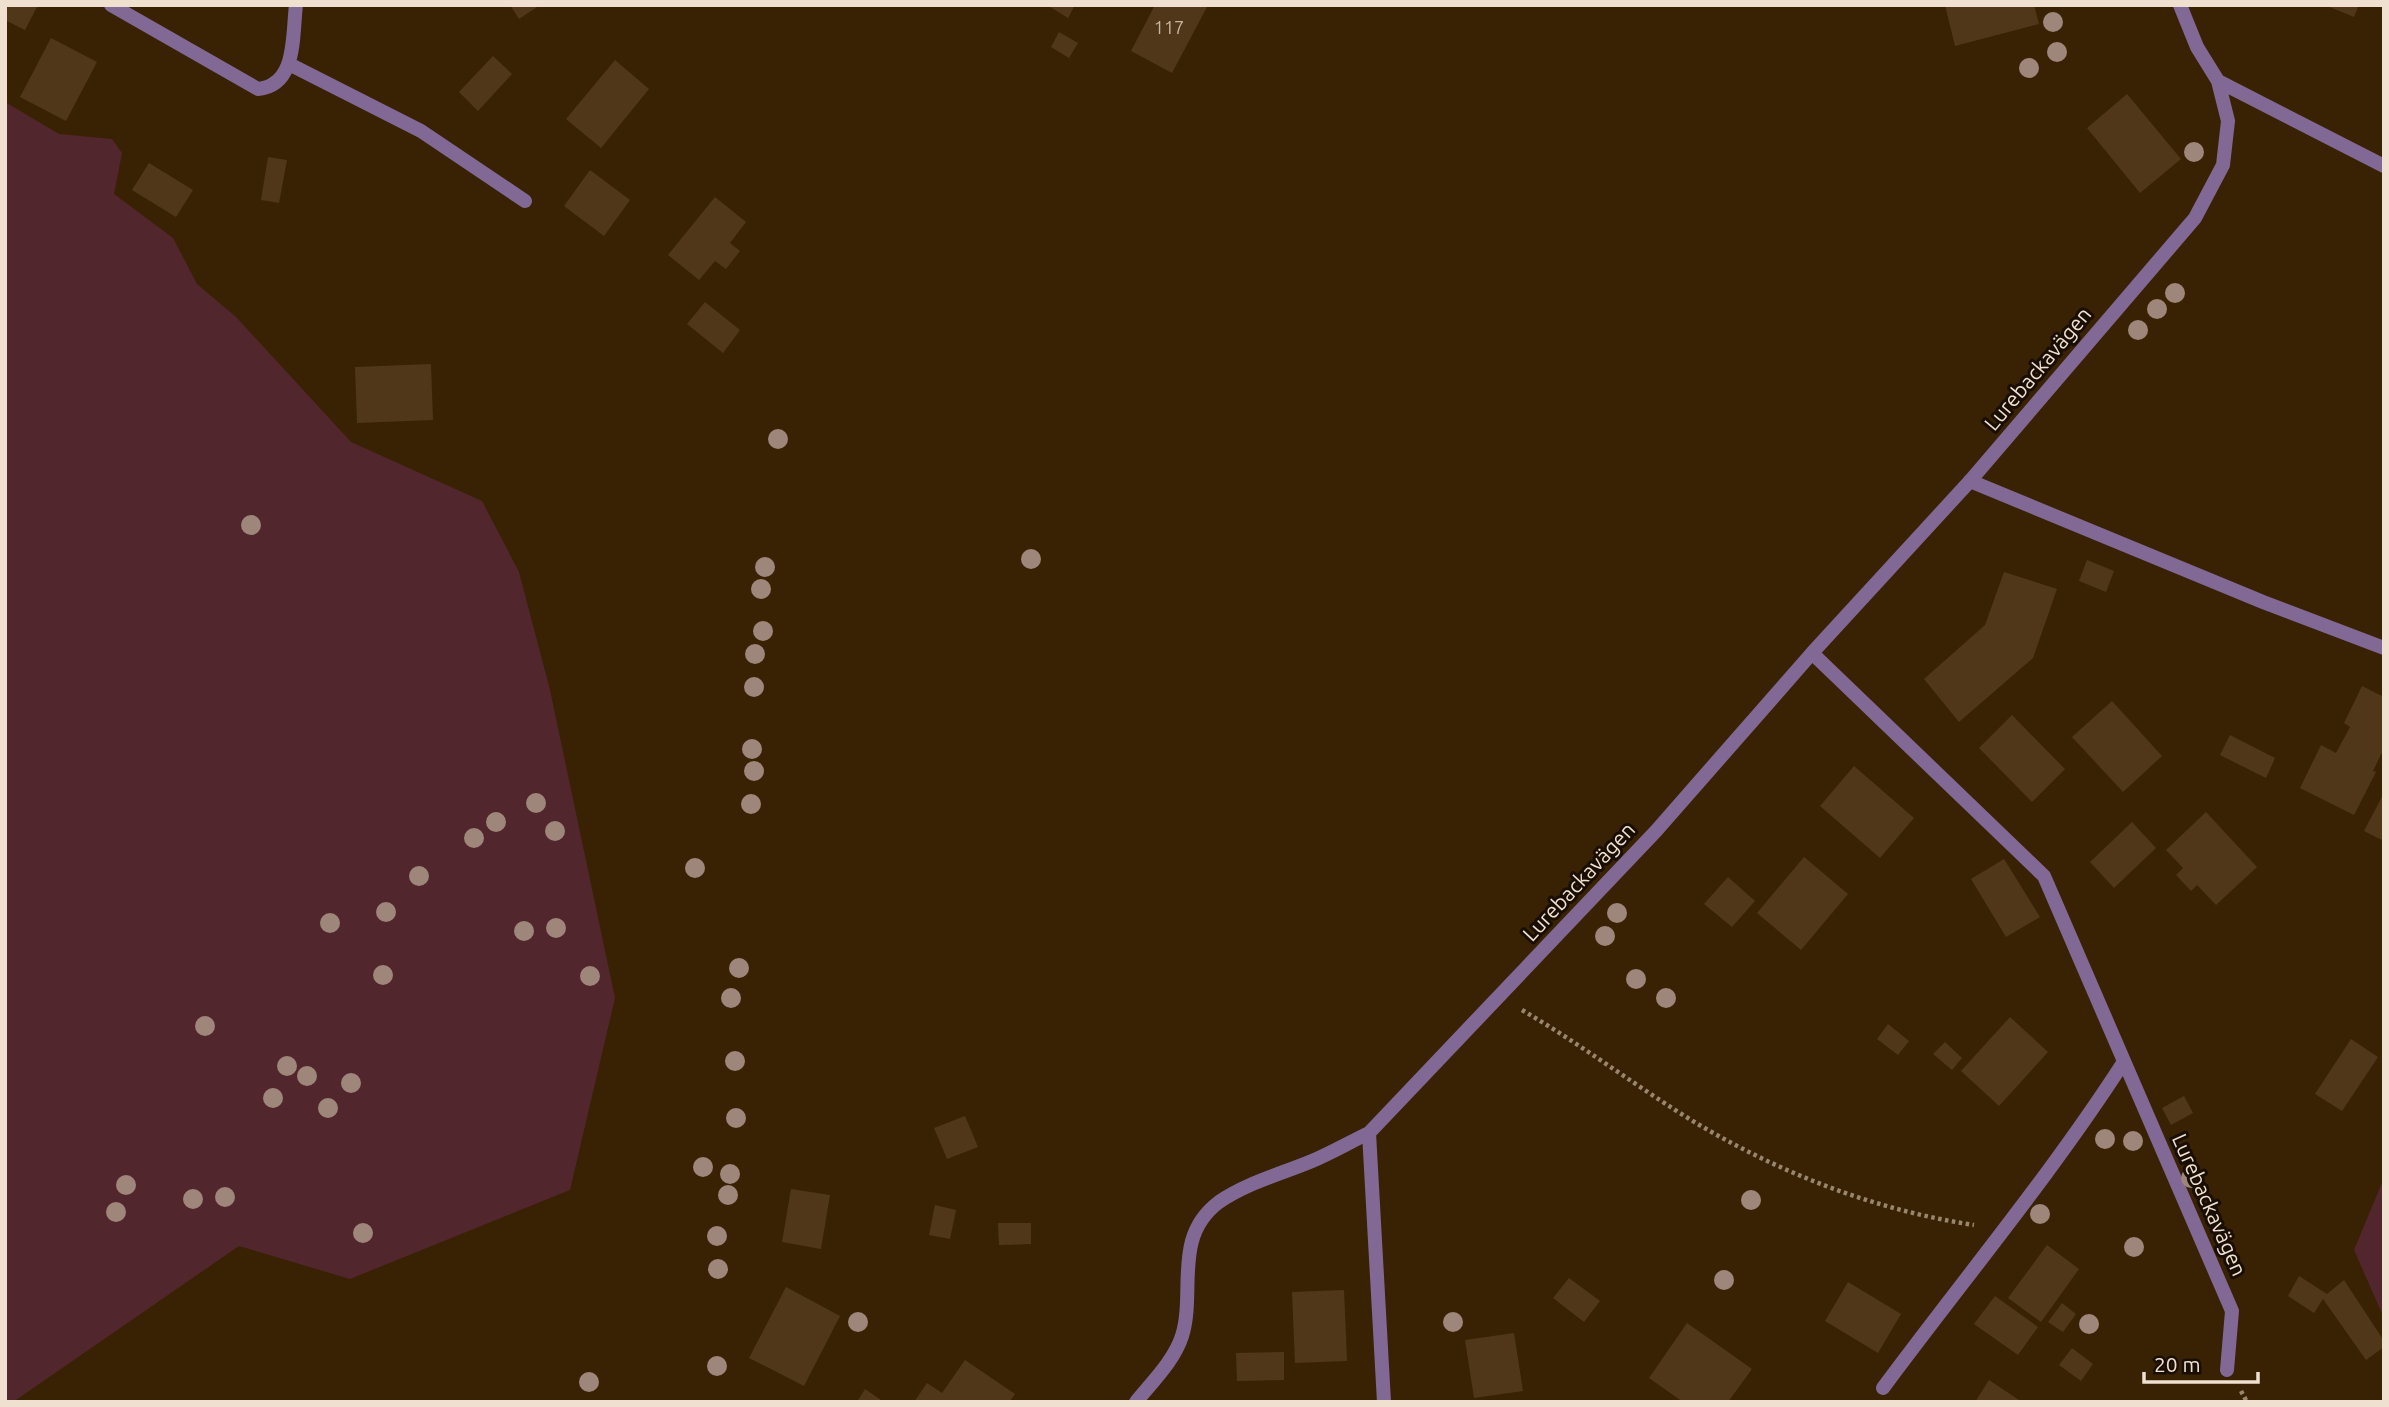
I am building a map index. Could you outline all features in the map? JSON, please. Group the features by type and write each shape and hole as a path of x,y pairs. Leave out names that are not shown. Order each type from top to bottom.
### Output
{"street":[{"path":"111,5 258,89 272,88 281,82 289,64 296,5"},
{"name":"Lurebackavägen","path":"1136,1402 1159,1375 1182,1336 1185,1272 1192,1239 1207,1215 1218,1203 1257,1182 1313,1161 1369,1133 1656,831 1812,653 1970,481 2195,218 2223,165 2228,121 2218,81 2197,47 2180,5"},
{"path":"289,64 421,131 468,159 525,201"},
{"path":"2218,81 2384,166"},
{"path":"1970,481 2263,602 2384,648"},
{"name":"Lurebackavägen","path":"1812,653 2044,876 2123,1063 2210,1254 2232,1311 2227,1370"},
{"path":"1882,1388 2073,1140 2123,1063"},
{"path":"1369,1133 1384,1402"}],"path":[{"path":"1500,997 1696,1123 1816,1184 1877,1205 2002,1229"}],"shaded area":[{"path":"5,102 59,134 112,139 122,153 114,194 173,238 197,284 236,317 351,442 482,501 519,572 550,690 615,998 570,1190 350,1279 239,1246 13,1402 5,1402"},
{"path":"2384,1178 2384,1318 2354,1250"}],"building":[{"path":"5,5 38,5 25,30 5,20"},
{"path":"510,5 540,5 519,19"},
{"path":"1047,5 1075,5 1068,18"},
{"path":"1155,5 1208,5 1172,73 1131,51"},
{"path":"1945,5 2034,5 2039,24 1955,46"},
{"path":"2325,5 2359,5 2354,17"},
{"path":"1059,32 1078,43 1069,58 1051,47"},
{"path":"51,38 97,62 66,121 20,97"},
{"path":"493,56 512,74 478,111 459,92"},
{"path":"615,60 649,89 601,148 566,119"},
{"path":"2127,94 2181,159 2140,193 2087,128"},
{"path":"268,157 287,160 279,203 261,200"},
{"path":"149,163 193,190 176,217 132,190"},
{"path":"590,170 630,200 604,236 564,206"},
{"path":"715,197 746,222 730,243 740,251 726,269 715,261 699,280 668,255"},
{"path":"705,302 740,330 723,353 687,324"},
{"path":"431,364 433,420 357,423 355,367"},
{"path":"2087,560 2114,571 2106,592 2079,581"},
{"path":"2004,572 2057,589 2033,658 1959,722 1924,679 1985,625"},
{"path":"2362,686 2384,697 2384,748 2373,771 2376,772 2354,815 2300,788 2321,745 2336,753 2350,727 2344,723"},
{"path":"2112,701 2162,756 2123,792 2072,737"},
{"path":"2012,715 2065,769 2032,802 1979,748"},
{"path":"2230,735 2275,758 2266,778 2220,755"},
{"path":"1854,766 1914,818 1880,858 1820,806"},
{"path":"2384,793 2384,841 2364,831"},
{"path":"2206,812 2257,867 2216,905 2197,885 2191,891 2176,875 2183,868 2166,850"},
{"path":"2132,822 2156,848 2114,888 2090,862"},
{"path":"1804,857 1848,894 1801,950 1757,913"},
{"path":"2004,859 2040,917 2006,937 1971,879"},
{"path":"1728,877 1755,901 1732,927 1704,904"},
{"path":"2010,1017 2048,1052 1999,1106 1961,1071"},
{"path":"1888,1024 1909,1041 1898,1055 1877,1039"},
{"path":"2351,1039 2378,1057 2342,1111 2315,1094"},
{"path":"1945,1042 1962,1058 1952,1070 1933,1054"},
{"path":"2184,1096 2193,1113 2171,1125 2162,1108"},
{"path":"965,1116 978,1147 947,1159 934,1128"},
{"path":"791,1189 830,1195 821,1249 782,1242"},
{"path":"935,1205 956,1210 950,1239 929,1235"},
{"path":"998,1223 1031,1223 1031,1244 999,1245"},
{"path":"2047,1245 2079,1269 2041,1322 2008,1298"},
{"path":"2299,1276 2327,1294 2344,1280 2384,1341 2384,1347 2366,1360 2323,1299 2314,1313 2288,1296"},
{"path":"1569,1278 1600,1301 1584,1322 1553,1298"},
{"path":"1848,1282 1901,1314 1878,1353 1825,1321"},
{"path":"786,1287 840,1316 804,1386 749,1358"},
{"path":"1344,1290 1347,1361 1295,1363 1292,1292"},
{"path":"1995,1296 2038,1327 2018,1355 1974,1324"},
{"path":"2062,1303 2076,1314 2063,1332 2048,1322"},
{"path":"1687,1323 1752,1369 1728,1402 1683,1402 1649,1378"},
{"path":"1514,1333 1523,1391 1474,1398 1465,1340"},
{"path":"2072,1348 2093,1364 2081,1381 2059,1365"},
{"path":"1284,1352 1284,1380 1237,1381 1236,1353"},
{"path":"965,1360 1015,1394 1009,1402 914,1402 927,1383 942,1393"},
{"path":"1989,1380 2022,1402 1975,1402"},
{"path":"865,1389 884,1402 857,1402"}]}
